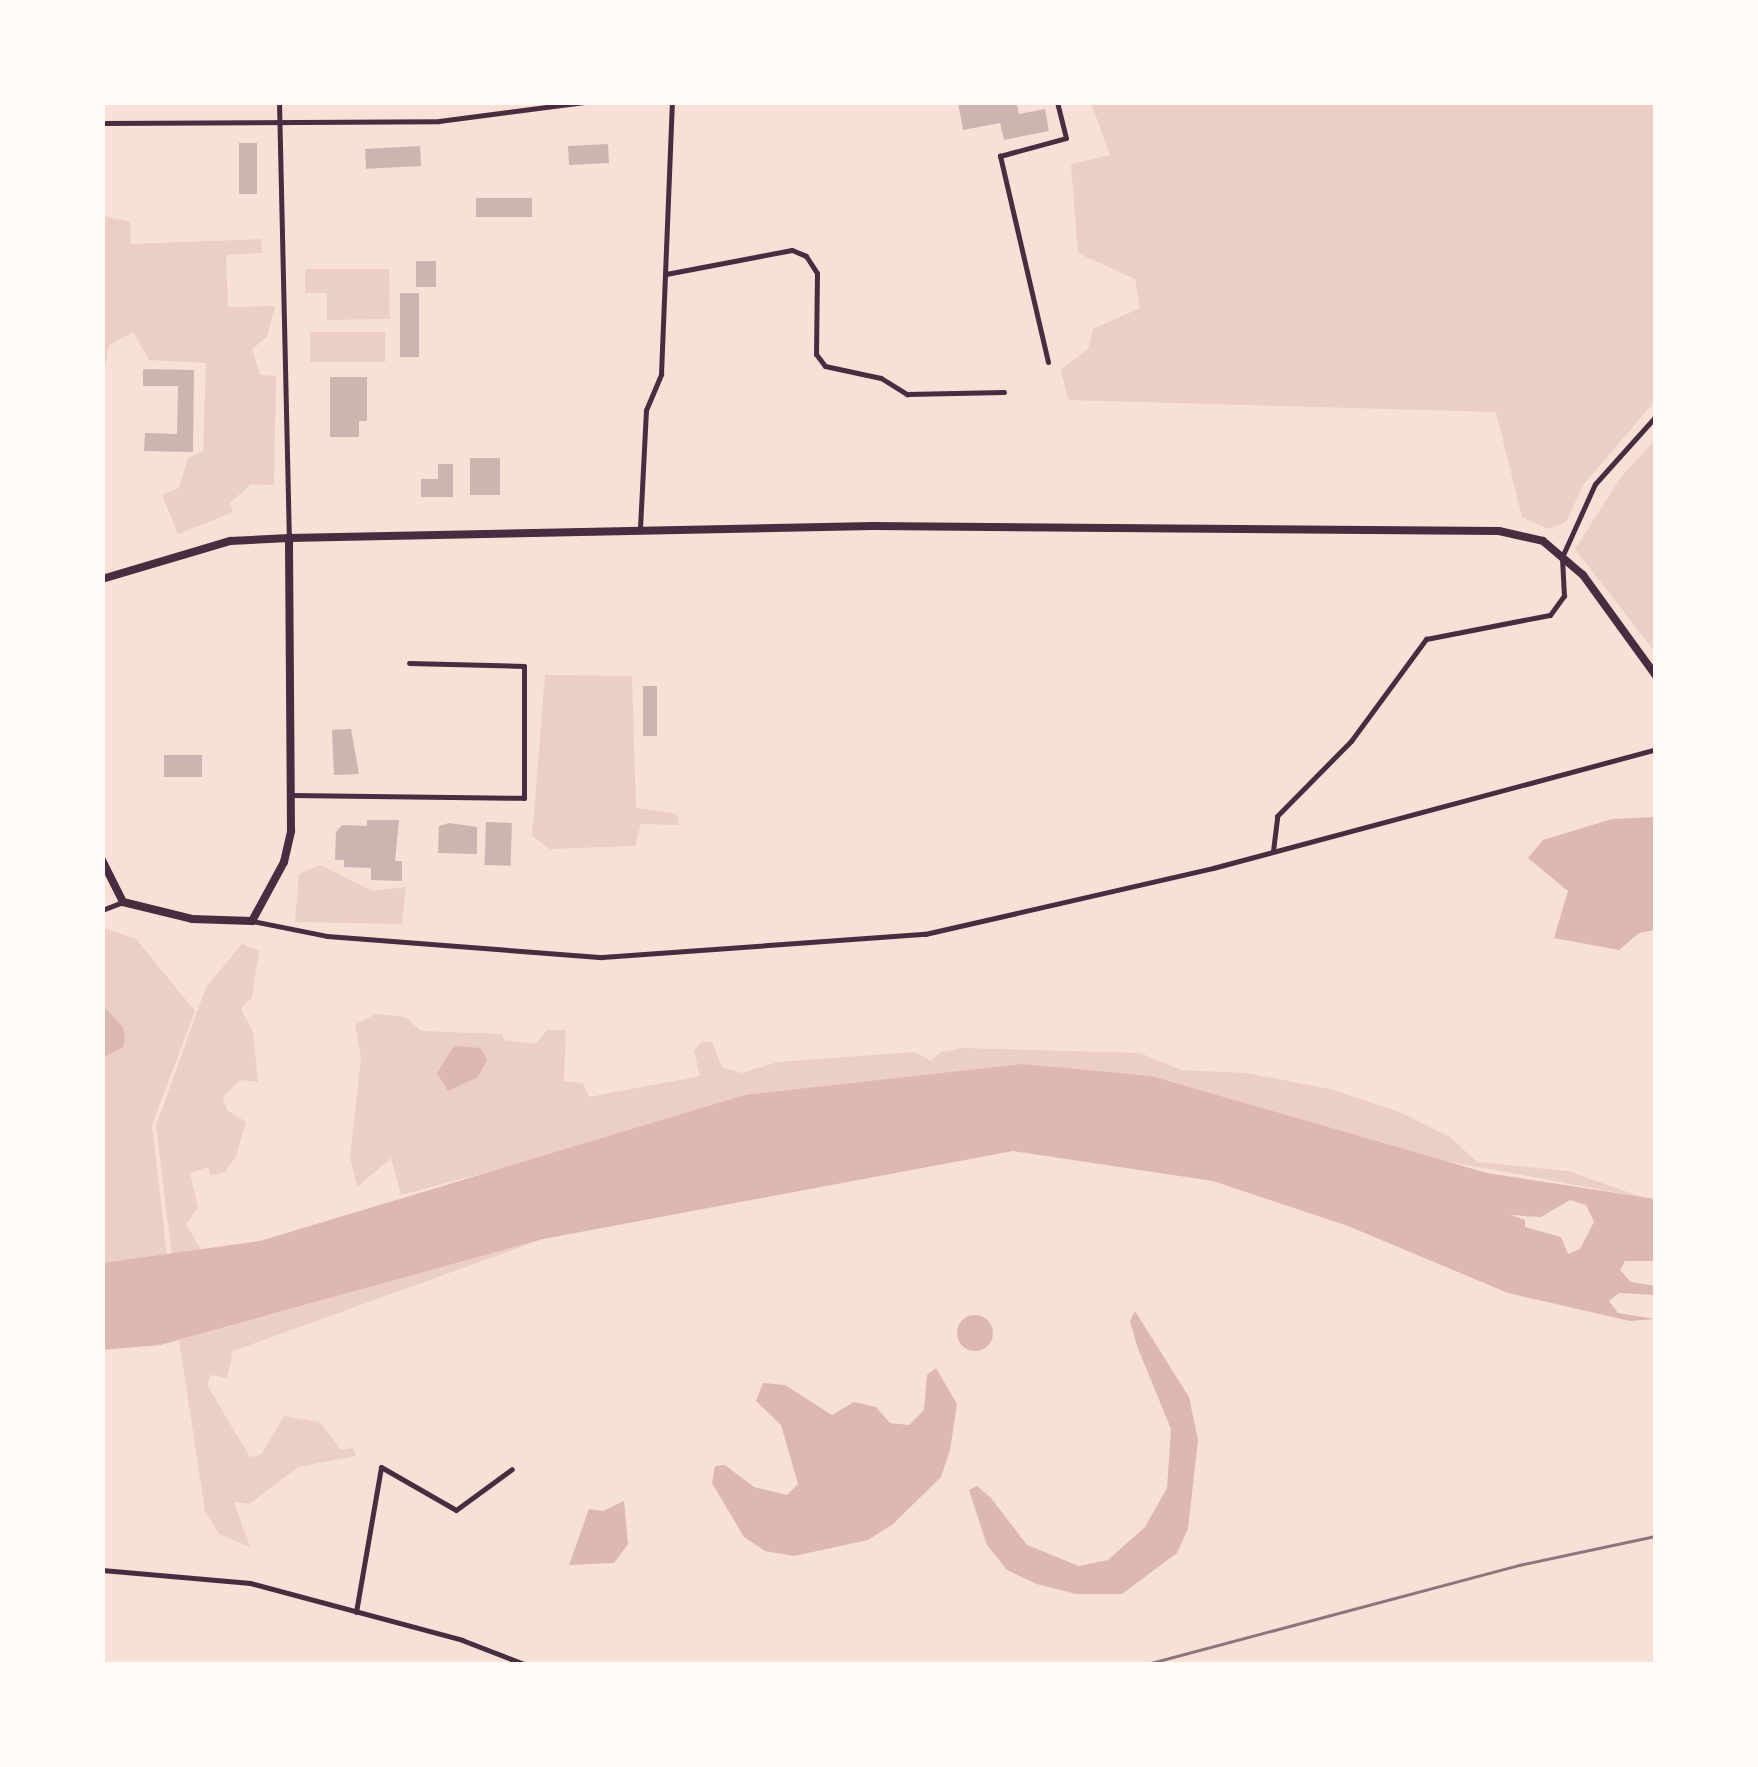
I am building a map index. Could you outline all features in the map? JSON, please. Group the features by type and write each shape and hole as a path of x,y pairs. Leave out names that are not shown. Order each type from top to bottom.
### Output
{"street":[{"path":"252,921 284,862 291,795 279,102"},
{"path":"102,123 438,121 585,102"},
{"path":"640,528 642,441 661,374 672,102"},
{"path":"1048,362 1000,156 1066,138 1057,102"},
{"path":"666,274 792,250 806,256 817,274 816,354 825,366 881,378 907,394 1004,392"},
{"path":"1274,852 1277,816 1351,741 1426,640 1550,615 1564,596 1562,557 1595,484 1656,416"},
{"path":"102,578 230,541 289,538 640,528 1499,531 1543,541 1562,557 1656,676"},
{"path":"291,795 524,798 524,666 409,663"},
{"path":"102,910 123,902 192,919 252,921 410,944 668,955 974,926 1274,852 1656,750"},
{"path":"102,860 123,902"},
{"path":"356,1612 381,1467 456,1510 512,1469"},
{"path":"102,1570 250,1582 462,1640 524,1664"},
{"path":"894,1664 921,1664"}],"shaded area":[{"path":"1091,103 1655,103 1655,401 1584,484 1566,522 1549,529 1522,517 1496,412 1068,400 1061,369 1088,349 1093,329 1140,308 1135,279 1078,253 1071,164 1110,155"},
{"path":"103,216 130,222 131,244 261,239 262,253 226,255 228,307 275,306 267,337 252,349 260,375 276,376 274,485 251,484 230,503 233,512 178,534 162,495 179,488 188,458 203,451 206,363 149,360 133,332 109,345 103,378"},
{"path":"305,269 389,269 390,319 327,320 327,293 305,293"},
{"path":"310,332 385,332 385,362 310,362"},
{"path":"1655,440 1655,652 1575,549 1621,477"},
{"path":"545,675 632,676 636,808 677,814 679,825 641,824 635,846 550,849 532,836"},
{"path":"1655,817 1655,930 1639,933 1619,950 1554,938 1568,891 1528,858 1543,840 1612,819"},
{"path":"320,865 373,891 406,887 402,924 295,922 299,874"},
{"path":"103,928 136,939 195,1011 152,1125 167,1255 103,1263"},
{"path":"242,944 259,951 252,997 241,1009 253,1032 258,1082 240,1080 223,1097 227,1110 246,1122 236,1156 225,1172 211,1176 208,1167 190,1173 198,1208 186,1224 201,1250 172,1256 156,1126 206,987"},
{"path":"103,1006 123,1027 125,1038 123,1047 103,1058"},
{"path":"375,1014 406,1017 421,1031 502,1034 504,1040 536,1044 547,1030 566,1030 564,1081 583,1083 589,1097 700,1076 694,1051 701,1042 712,1042 722,1067 742,1073 778,1062 915,1052 931,1061 941,1052 963,1048 1140,1053 1181,1070 1246,1073 1330,1089 1402,1113 1450,1137 1477,1162 1568,1171 1642,1197 1434,1159 745,1095 591,1145 401,1195 391,1158 357,1187 350,1157 361,1057 355,1025"},
{"path":"454,1046 480,1048 487,1059 478,1077 448,1091 437,1073"},
{"path":"1022,1064 1151,1076 1487,1173 1655,1199 1655,1261 1625,1261 1620,1270 1631,1282 1655,1286 1655,1295 1619,1293 1609,1301 1618,1313 1655,1319 1630,1321 1508,1293 1348,1226 1213,1181 1013,1151 543,1239 160,1345 103,1350 103,1263 260,1241 745,1095","holes":["1570,1200 1586,1205 1594,1222 1580,1249 1568,1254 1561,1237 1525,1227 1525,1220 1510,1215 1541,1217"]},
{"path":"543,1239 233,1351 227,1378 211,1375 207,1385 250,1457 261,1455 284,1416 320,1422 341,1450 353,1448 356,1456 298,1467 249,1504 234,1502 250,1547 219,1534 205,1511 179,1340"},
{"path":"1135,1311 1189,1397 1198,1440 1188,1529 1177,1553 1122,1594 1076,1594 1037,1584 1007,1570 987,1545 969,1490 977,1486 991,1498 1027,1545 1079,1566 1108,1560 1145,1527 1167,1488 1171,1429 1137,1346 1130,1321"},
{"path":"975,1315 988,1320 993,1333 988,1346 975,1351 962,1346 957,1333 962,1320"},
{"path":"936,1368 957,1404 950,1450 941,1477 893,1524 868,1540 794,1556 765,1551 744,1537 712,1483 715,1466 725,1465 754,1487 787,1495 798,1484 781,1425 756,1401 763,1383 785,1385 832,1415 854,1402 876,1407 890,1423 909,1425 924,1410 927,1375"},
{"path":"624,1501 628,1544 614,1563 569,1565 589,1509 603,1511"}],"building":[{"path":"958,102 1016,102 1019,114 1045,109 1049,131 1004,140 1000,123 963,130"},
{"path":"239,143 257,143 257,194 239,194"},
{"path":"608,144 609,163 569,165 568,146"},
{"path":"420,146 421,166 366,169 365,149"},
{"path":"476,198 532,198 532,217 476,217"},
{"path":"416,261 436,261 436,287 416,287"},
{"path":"400,293 419,293 419,357 400,357"},
{"path":"143,369 194,370 193,452 144,451 145,433 177,434 178,386 143,386"},
{"path":"330,377 367,377 367,421 359,421 359,437 330,437"},
{"path":"470,458 500,458 500,495 470,495"},
{"path":"438,464 453,464 453,497 421,497 421,479 438,479"},
{"path":"643,686 657,686 657,736 643,736"},
{"path":"351,729 359,774 334,775 332,730"},
{"path":"164,755 202,755 202,777 164,777"},
{"path":"367,820 399,820 395,861 402,861 402,881 371,880 371,868 344,867 344,860 335,860 336,832 342,825 367,826"},
{"path":"486,822 512,823 510,866 484,865"},
{"path":"449,823 477,827 477,854 438,853 439,826"}],"railway":[{"path":"1147,1664 1519,1565 1656,1536"}]}
